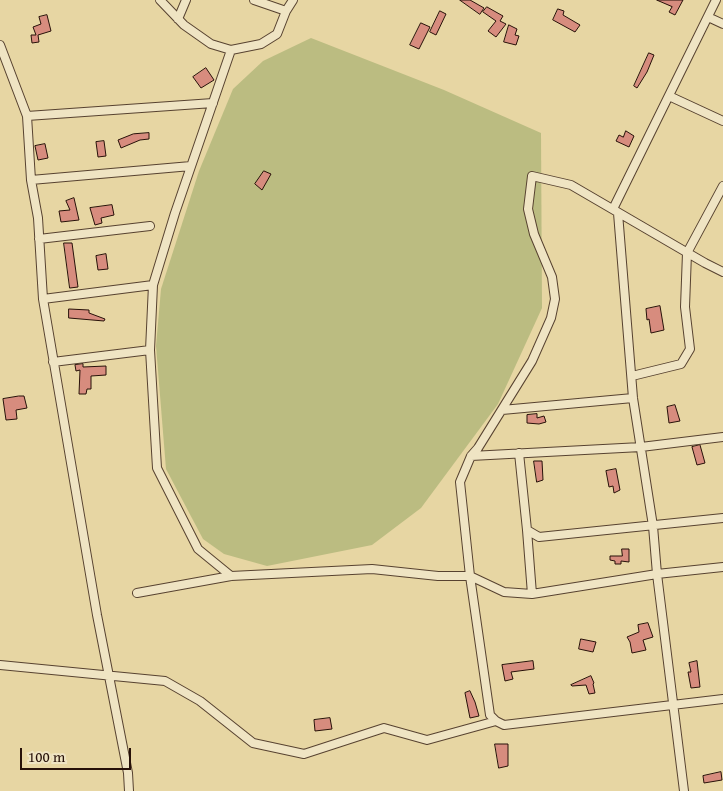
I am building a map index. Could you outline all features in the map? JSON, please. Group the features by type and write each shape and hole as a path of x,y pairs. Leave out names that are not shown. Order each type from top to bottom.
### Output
{"street":[{"path":"160,0 184,25 211,44 231,50 261,44 277,34 286,11 293,0"},
{"path":"178,19 186,0"},
{"path":"254,0 286,11"},
{"path":"684,791 653,526 633,398 615,211 716,0"},
{"path":"708,17 723,24"},
{"path":"0,44 27,116 30,180 38,218 43,299 70,466 128,773 129,791"},
{"path":"231,50 153,285 150,350 157,468 198,549 231,576"},
{"path":"669,96 723,120"},
{"path":"27,116 213,103"},
{"path":"30,180 191,166"},
{"path":"723,272 571,185 532,176 528,209 534,234 552,277 555,299 551,318 532,361 478,448 471,456 460,482 470,576 490,715 496,721 504,725 723,699"},
{"path":"632,376 681,364 690,349 685,307 687,252 723,186"},
{"path":"39,239 150,226"},
{"path":"43,299 153,285"},
{"path":"53,362 150,350"},
{"path":"502,410 633,398"},
{"path":"471,456 641,446 723,436"},
{"path":"519,453 532,594"},
{"path":"527,530 539,537 723,518"},
{"path":"137,593 231,576 372,570 438,576 470,576 504,592 532,594 658,574 723,567"},
{"path":"0,665 165,681 200,701 253,743 304,754 384,728 427,740 496,721"}],"green space":[{"path":"311,38 444,90 541,133 542,308 498,404 421,508 372,545 267,566 224,554 203,539 166,469 156,346 161,289 199,171 233,89 263,61"}],"building":[{"path":"460,0 470,0 484,8 480,14"},
{"path":"657,0 683,0 675,15 669,12 672,7"},
{"path":"487,7 503,16 500,21 506,24 496,37 488,31 496,21 483,12"},
{"path":"558,9 564,11 563,15 580,25 575,32 553,20"},
{"path":"440,11 446,14 436,35 430,32"},
{"path":"47,15 51,31 38,35 39,42 32,43 31,35 36,35 33,27 41,24 39,17"},
{"path":"421,23 430,27 419,49 410,45"},
{"path":"509,25 517,29 515,35 519,36 516,45 504,42"},
{"path":"649,53 654,55 647,72 637,88 634,86"},
{"path":"206,68 214,80 201,88 193,77"},
{"path":"626,131 634,136 629,147 616,141 619,135 623,137"},
{"path":"149,133 149,139 140,140 121,148 118,140 133,134"},
{"path":"104,141 106,156 98,157 96,142"},
{"path":"45,144 48,158 38,160 35,146"},
{"path":"264,171 271,174 262,190 255,184"},
{"path":"74,198 79,220 61,222 59,211 70,210 66,201"},
{"path":"112,205 114,215 101,218 102,223 95,225 90,208"},
{"path":"64,243 72,243 78,287 70,288"},
{"path":"106,254 108,269 98,270 96,256"},
{"path":"660,306 664,330 651,333 646,309"},
{"path":"69,309 89,310 89,313 105,319 104,321 69,318"},
{"path":"83,364 83,367 106,366 106,375 91,376 91,389 87,389 86,394 79,394 80,370 76,371 75,365"},
{"path":"24,396 27,408 16,410 17,419 6,420 3,399"},
{"path":"675,405 680,421 669,423 667,407"},
{"path":"537,414 537,418 544,416 546,422 539,424 527,423 527,415"},
{"path":"700,445 705,463 697,465 692,447"},
{"path":"534,461 542,461 543,480 537,482"},
{"path":"616,469 620,490 614,493 613,486 609,487 606,471"},
{"path":"622,549 629,549 629,562 621,561 621,564 615,564 615,561 610,560 610,556 622,556"},
{"path":"648,623 653,637 643,640 646,650 632,653 627,637 639,632 638,625"},
{"path":"581,639 596,642 593,652 579,649"},
{"path":"533,661 534,669 511,672 513,679 505,681 502,665"},
{"path":"697,661 700,687 691,688 688,672 691,672 689,663"},
{"path":"591,676 595,693 589,694 586,685 571,685"},
{"path":"470,691 479,716 470,718 465,693"},
{"path":"330,718 332,729 315,731 314,720"},
{"path":"495,744 508,744 508,766 499,768"},
{"path":"721,772 722,780 704,783 703,776"}]}
